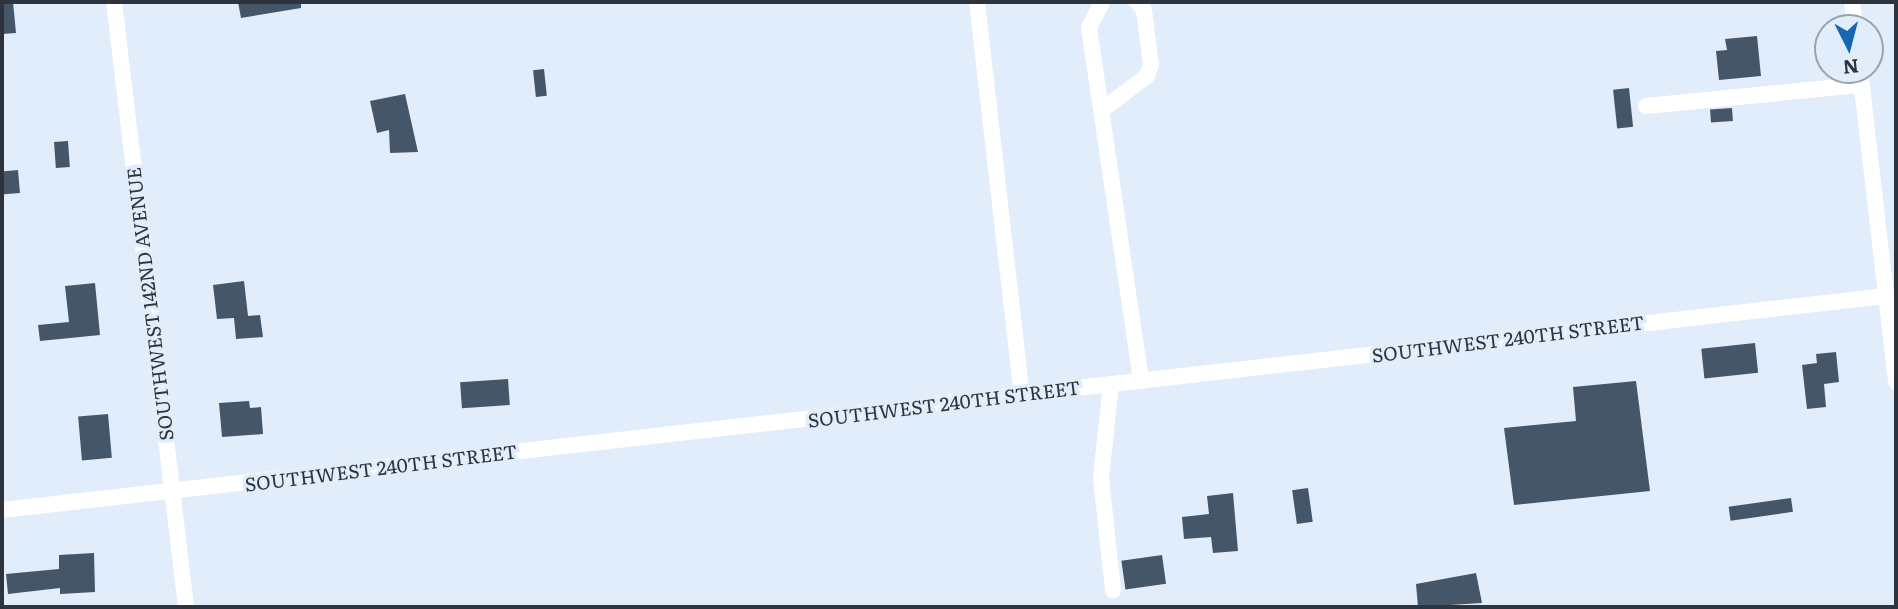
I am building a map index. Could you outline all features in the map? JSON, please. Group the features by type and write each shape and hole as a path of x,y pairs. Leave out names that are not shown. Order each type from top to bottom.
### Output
{"street":[{"name":"SOUTHWEST 142ND AVENUE","path":"114,2 186,607"},
{"path":"977,2 1022,395"},
{"path":"1102,2 1089,28 1141,381"},
{"path":"1101,110 1147,76 1152,65 1144,10 1137,2"},
{"path":"1646,106 1814,83"},
{"path":"1862,84 1896,382"},
{"name":"SOUTHWEST 240TH STREET","path":"2,510 1887,296"},
{"path":"1111,384 1101,478 1113,590"}],"building":[{"path":"2,2 13,2 16,33 2,34"},
{"path":"238,2 301,2 301,8 241,18"},
{"path":"1757,36 1761,76 1719,80 1716,51 1727,50 1725,39"},
{"path":"544,69 547,96 536,97 533,70"},
{"path":"1629,88 1633,127 1617,128 1613,90"},
{"path":"405,94 418,152 390,153 389,130 377,133 370,101"},
{"path":"1732,108 1733,121 1711,123 1710,110"},
{"path":"68,141 70,167 56,168 54,142"},
{"path":"18,170 20,193 4,194 2,171"},
{"path":"244,281 248,316 260,315 263,337 236,339 234,318 217,319 213,285"},
{"path":"95,283 100,335 40,341 38,325 69,322 65,286"},
{"path":"1755,343 1758,373 1704,378 1701,349"},
{"path":"1836,352 1839,382 1824,384 1826,407 1807,409 1802,365 1817,363 1816,354"},
{"path":"508,379 510,405 462,408 460,382"},
{"path":"1636,381 1650,491 1514,505 1504,428 1576,421 1573,387"},
{"path":"249,401 250,408 261,407 263,434 222,437 219,403"},
{"path":"108,414 112,458 82,460 78,417"},
{"path":"1308,488 1313,522 1297,524 1292,490"},
{"path":"1233,493 1238,551 1213,553 1211,537 1184,539 1182,517 1209,514 1207,496"},
{"path":"1791,498 1793,512 1731,521 1729,507"},
{"path":"94,553 95,592 60,594 60,588 8,594 6,574 59,569 59,555"},
{"path":"1162,555 1166,584 1125,589 1121,561"},
{"path":"1476,573 1482,603 1418,607 1416,584"}]}
